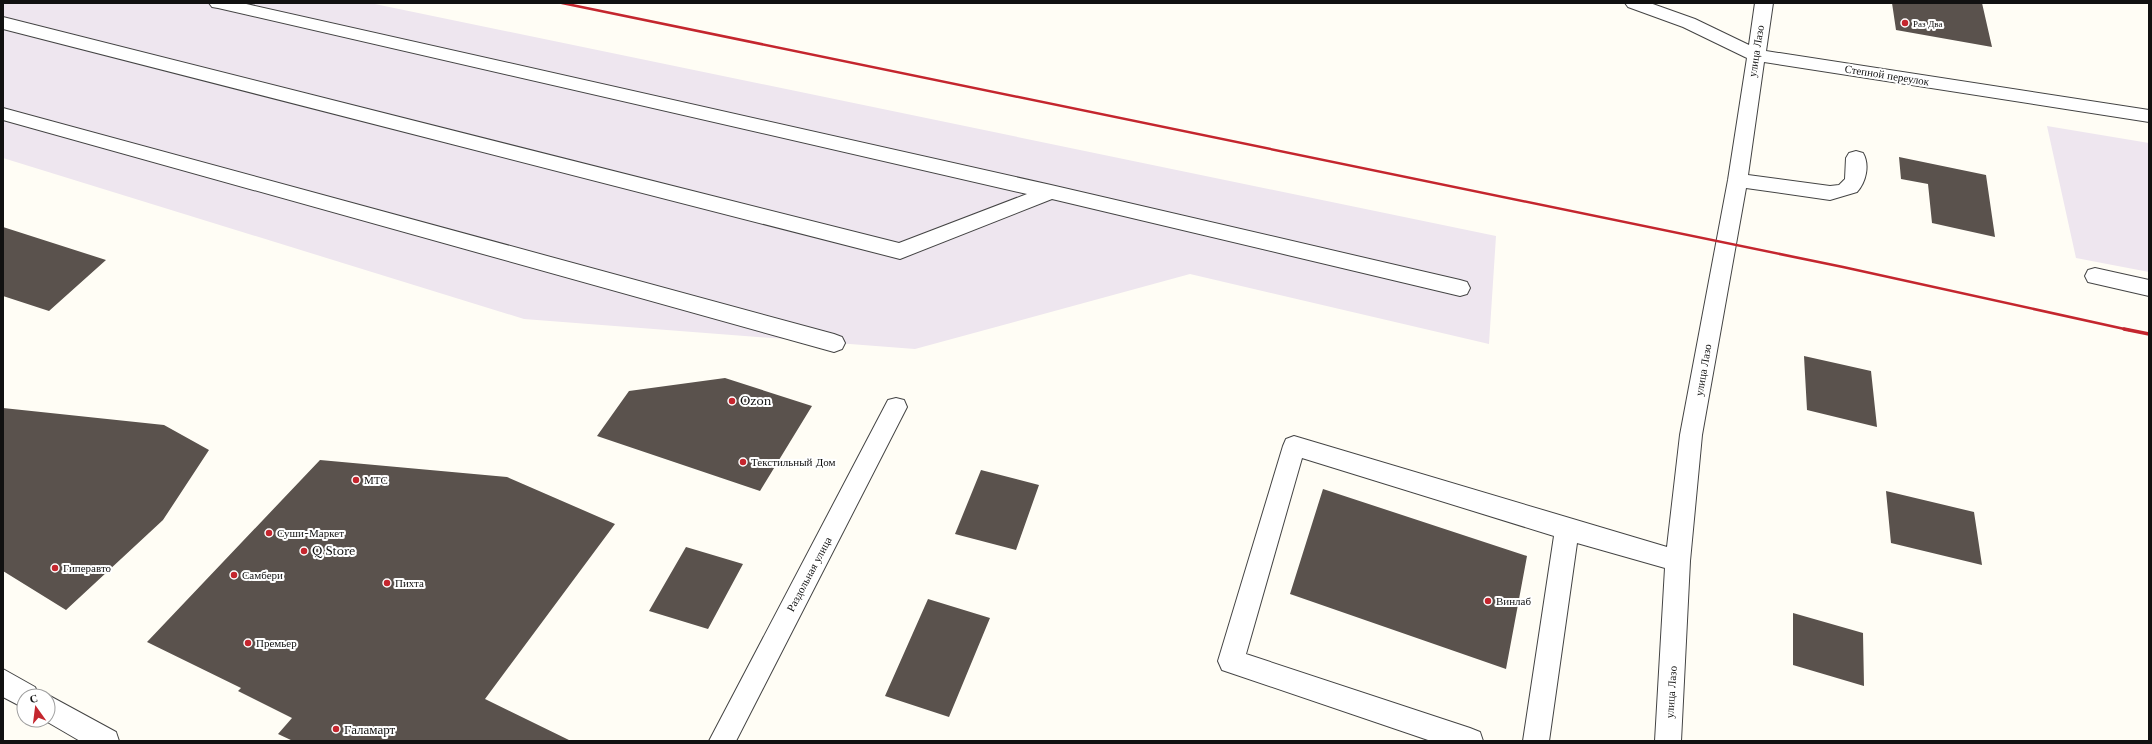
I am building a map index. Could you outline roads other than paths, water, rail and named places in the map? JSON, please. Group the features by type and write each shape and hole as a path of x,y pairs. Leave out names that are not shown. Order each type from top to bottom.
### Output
{"street":[{"path":"218,3 1051,192 1460,288"},
{"name":"Степной переулок","path":"1634,3 1689,23 1755,55 2149,116"},
{"name":"улица Лазо","path":"1668,741 1678,560 1690,435 1738,180 1755,55 1764,3"},
{"path":"3,23 900,251 1051,192"},
{"path":"3,114 834,343"},
{"path":"1738,180 1830,193 1843,192 1852,188 1856,182 1856,158"},
{"path":"2094,276 2149,288"},
{"name":"Раздольная улица","path":"722,741 896,407"},
{"path":"1470,741 1232,661 1294,446 1567,529 1678,560"},
{"path":"1536,741 1567,529"},
{"path":"3,682 16,690"},
{"path":"56,713 106,741"}],"railway":[{"path":"562,3 1843,267 2129,330"},
{"path":"2124,329 2129,330"},
{"path":"2129,330 2149,334"}],"place":[{"name":"Раз Два","path":"1905,23"},
{"name":"Ozon","path":"732,401"},
{"name":"Текстильный Дом","path":"743,462"},
{"name":"МТС","path":"356,480"},
{"name":"Суши-Маркет","path":"269,533"},
{"name":"Q Store","path":"304,551"},
{"name":"Гиперавто","path":"55,568"},
{"name":"Самбери","path":"234,575"},
{"name":"Пихта","path":"387,583"},
{"name":"Винлаб","path":"1488,601"},
{"name":"Премьер","path":"248,643"},
{"name":"Галамарт","path":"336,729"}]}
